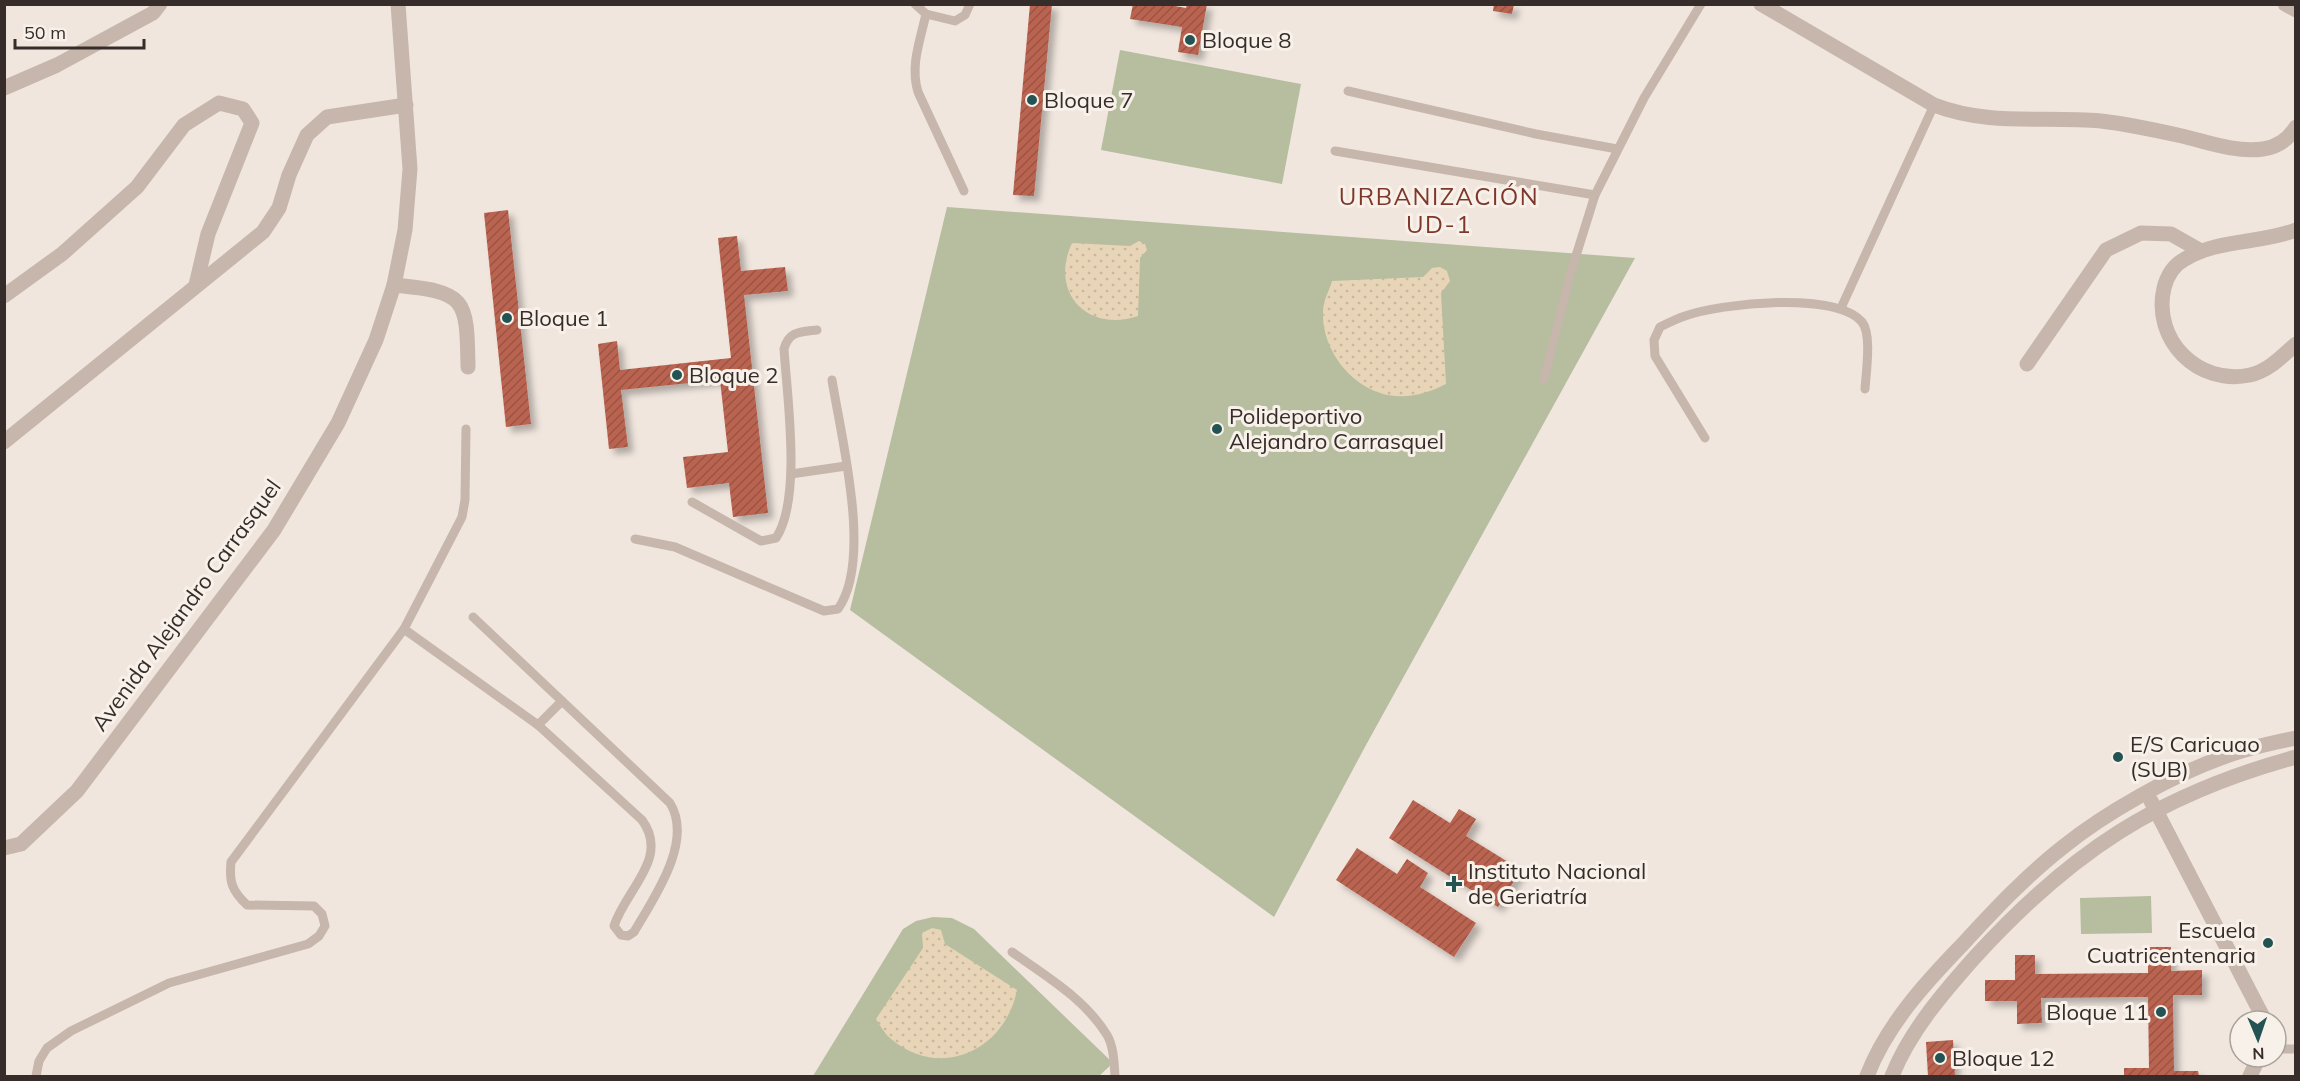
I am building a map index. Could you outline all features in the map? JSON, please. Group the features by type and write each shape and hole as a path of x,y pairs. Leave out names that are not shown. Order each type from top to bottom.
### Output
{"street":[{"path":"4,88 66,59 153,13 160,4"},
{"name":"Avenida Alejandro Carrasquel","path":"4,848 21,844 77,791 274,530 338,423 376,340 394,285 405,230 410,169 398,4"},
{"path":"1761,4 1934,105 1957,114 1986,119 2101,122 2244,150 2264,149 2282,144 2295,127"},
{"path":"2285,4 2295,10"},
{"path":"4,296 62,254 136,187 184,125 219,103 243,110 252,123 208,234 196,285"},
{"path":"4,442 263,232 279,208 289,175 307,135 327,117 406,105"},
{"path":"2295,230 2201,250 2173,268 2162,298 2162,319 2169,339 2185,357 2206,372 2229,376 2251,375 2271,366 2295,344"},
{"path":"2027,364 2106,250 2141,233 2171,234 2201,250"},
{"path":"394,285 432,289 457,298 468,322 468,367"},
{"path":"1867,1077 1876,1052 1924,987 2002,901 2082,832 2147,794 2221,757 2295,738"},
{"path":"1892,1077 1897,1062 1935,1003 2020,909 2070,866 2155,809 2246,772 2295,757"},
{"path":"2147,794 2259,1009"}],"lane":[{"path":"915,4 926,14 955,21 965,15 970,4"},
{"path":"1544,379 1570,275 1595,195 1644,98 1701,4"},
{"path":"926,14 914,66 914,79 964,191"},
{"path":"1348,91 1536,134 1617,149"},
{"path":"1840,308 1934,105"},
{"path":"1335,151 1595,195"},
{"path":"1705,438 1655,356 1654,340 1660,327 1686,315 1731,308 1814,302 1840,308 1863,323 1868,333 1865,389"},
{"path":"692,502 761,541 776,538 782,529 791,474 784,349 787,338 794,333 817,330"},
{"path":"636,539 675,547 824,611 838,609 844,600 852,559 854,512 832,380"},
{"path":"36,1077 39,1060 47,1048 70,1031 169,982 308,944 319,936 325,926 322,914 314,906 247,905 234,894 230,879 231,861 404,629 462,517 465,500 466,429"},
{"path":"791,474 846,466"},
{"path":"404,629 538,725 642,820 651,833 653,848 649,861 614,926 621,935 628,936 634,932 670,868 674,856 675,811 670,803 473,617"},
{"path":"538,725 562,701"},
{"path":"1012,952 1073,995 1107,1036 1113,1053 1115,1077"}],"green space":[{"path":"1120,50 1301,84 1282,184 1101,150"},
{"name":"Polideportivo Alejandro Carrasquel","path":"947,207 1635,258 1366,745 1274,917 850,610"},
{"path":"2151,896 2152,933 2081,934 2080,898"},
{"path":"933,917 952,918 974,929 1113,1063 1099,1076 813,1076 903,929 916,921"}],"sand":[{"path":"1139,241 1145,244 1147,250 1140,258 1138,316 1120,320 1103,319 1077,304 1069,292 1065,277 1066,261 1072,243 1130,246"},
{"path":"1440,267 1447,271 1450,281 1441,293 1446,384 1411,396 1403,396 1388,395 1360,383 1338,361 1325,333 1324,303 1332,281 1423,277 1432,268"},
{"path":"932,928 941,930 945,944 1017,990 1010,1011 999,1029 984,1043 967,1053 949,1058 929,1057 909,1051 888,1036 876,1019 923,948 922,933"}],"building":[{"name":"Bloque 7","path":"1030,4 1052,4 1034,196 1013,195"},
{"name":"Bloque 8","path":"1133,4 1164,4 1186,8 1187,4 1207,4 1198,55 1178,52 1182,27 1130,19"},
{"path":"1494,4 1514,4 1512,14 1493,11"},
{"name":"Bloque 1","path":"508,210 531,424 506,427 484,213"},
{"name":"Bloque 2","path":"737,236 741,271 785,267 788,291 744,295 768,513 733,517 729,483 687,488 683,457 728,452 720,380 621,390 628,447 609,449 598,344 617,341 620,370 731,358 718,238"},
{"path":"1413,800 1450,823 1459,809 1476,819 1466,836 1521,870 1498,907 1389,838"},
{"path":"1357,848 1397,874 1407,859 1428,873 1420,887 1476,923 1454,957 1336,880"},
{"name":"Bloque 11","path":"2148,947 2171,947 2171,971 2202,970 2202,995 2173,995 2174,1071 2198,1071 2199,1076 2124,1076 2124,1068 2149,1068 2148,997 2041,998 2042,1023 2017,1024 2017,1001 1985,1001 1985,980 2015,980 2015,955 2035,955 2035,974 2148,973"},
{"name":"Bloque 12","path":"1953,1040 1955,1076 1928,1076 1926,1042"}],"place":[{"name":"Bloque 8","path":"1190,40"},
{"name":"Bloque 7","path":"1032,100"},
{"name":"Bloque 1","path":"507,318"},
{"name":"Bloque 2","path":"677,375"},
{"name":"Polideportivo Alejandro Carrasquel","path":"1217,429"},
{"name":"E/S Caricuao (SUB)","path":"2118,757"},
{"name":"Instituto Nacional de Geriatría","path":"1454,884"},
{"name":"Escuela Cuatricentenaria","path":"2268,943"},
{"name":"Bloque 11","path":"2161,1012"},
{"name":"Bloque 12","path":"1940,1058"}],"district":[{"name":"URBANIZACIÓN UD-1","path":"1439,211"}]}
